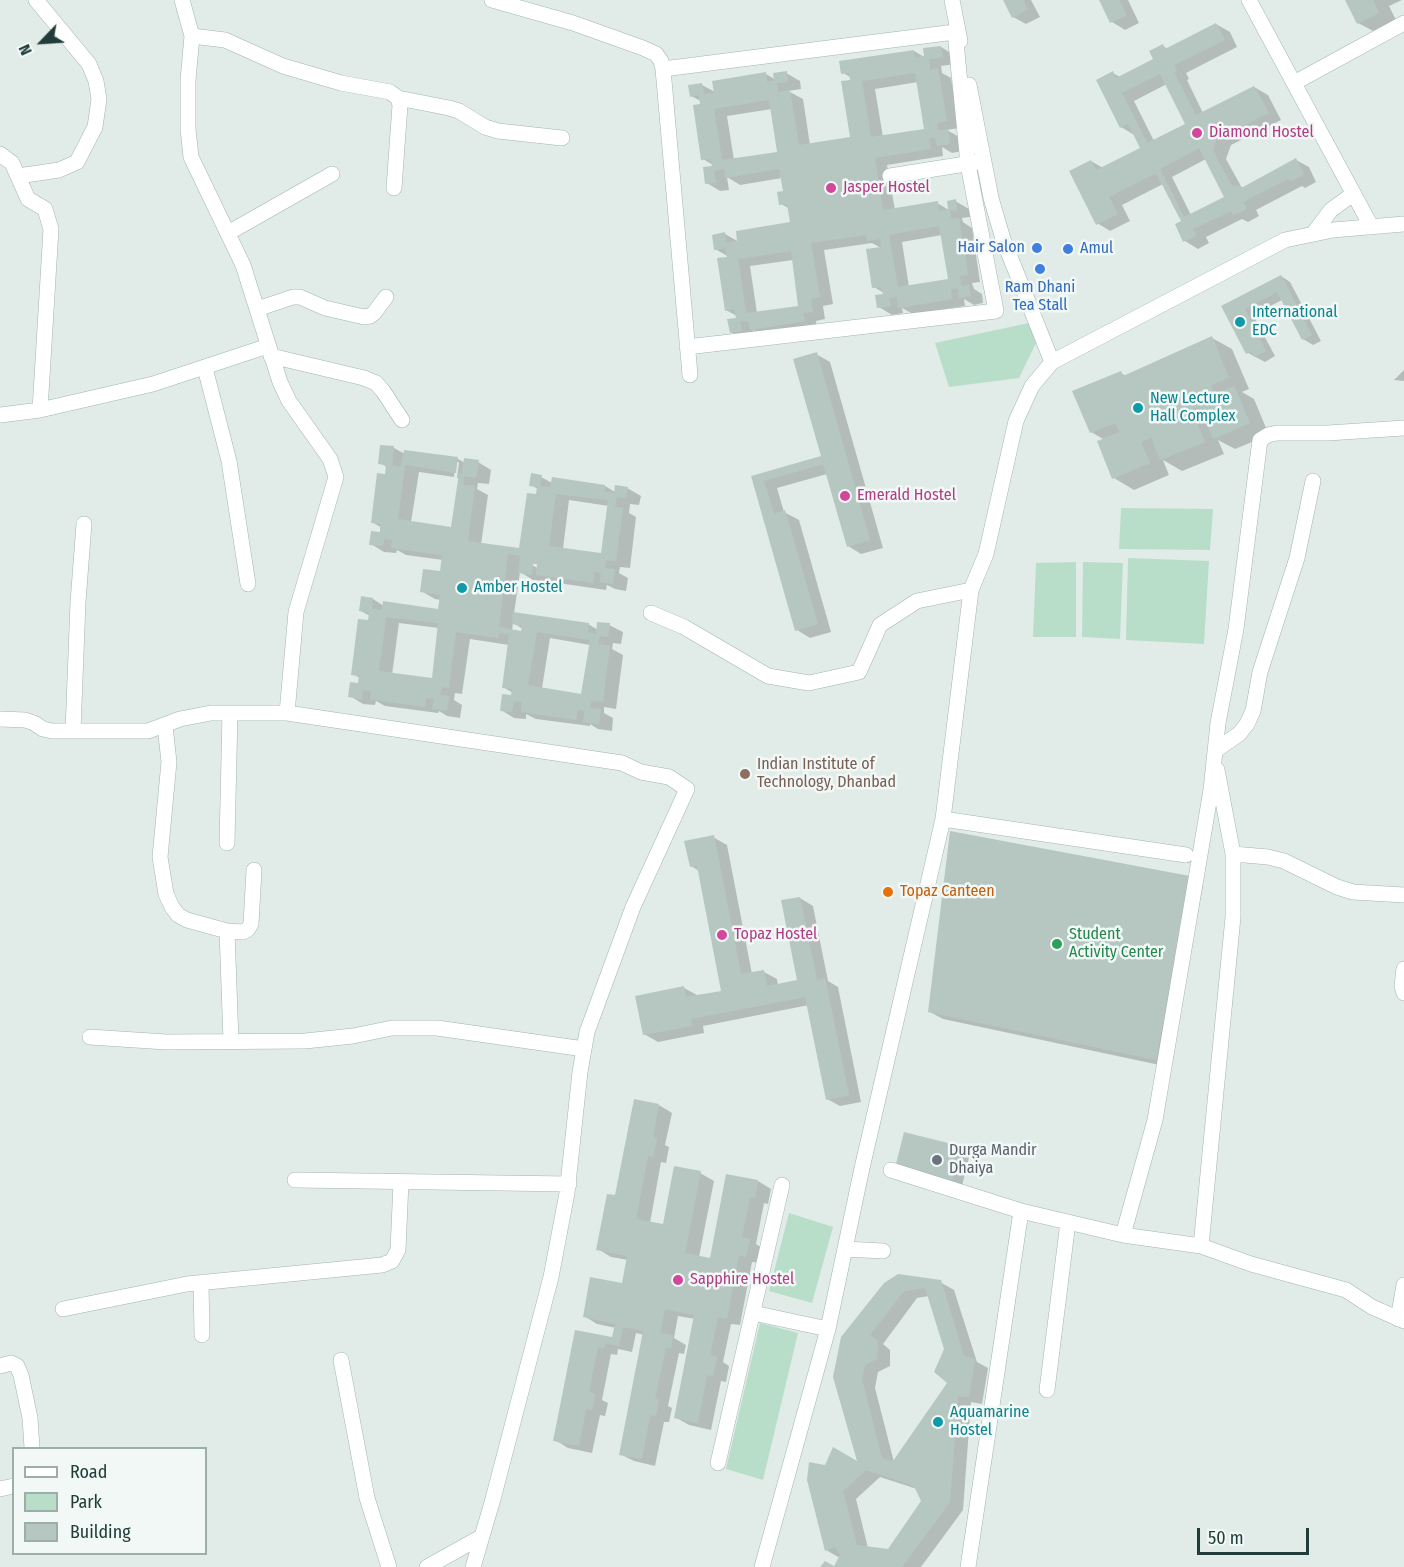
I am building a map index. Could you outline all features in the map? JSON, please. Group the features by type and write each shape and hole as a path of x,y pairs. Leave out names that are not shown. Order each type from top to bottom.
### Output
{"street":[{"path":"18,176 59,170 77,162 95,127 99,99 96,81 89,64 36,0"},
{"path":"182,0 192,36 188,80 188,129 191,157 243,265 270,351 289,401 330,459 336,477 296,612 287,713"},
{"path":"492,0 573,23 643,48 656,54 661,61 690,375"},
{"path":"952,0 991,198 1003,239 1052,362"},
{"path":"1249,0 1371,226"},
{"path":"1294,83 1404,23"},
{"path":"663,69 955,32 968,164 996,311 687,347"},
{"path":"192,36 225,40 283,66 341,83 390,92 398,98 459,111 485,128 562,138"},
{"path":"394,188 400,105 398,98"},
{"path":"0,154 12,164 28,199 45,210 51,230 40,410"},
{"path":"890,176 984,161"},
{"path":"228,233 332,174"},
{"path":"1313,234 1330,210 1353,194"},
{"path":"762,1567 828,1329 943,819 971,590 987,554 1016,421 1032,386 1052,362 1285,240 1333,230 1404,224"},
{"path":"257,309 293,297 300,297 325,308 364,317 374,313 386,297"},
{"path":"0,415 40,410 153,384 270,351 375,383 402,420"},
{"path":"205,368 229,461 248,584"},
{"path":"1124,1235 1155,1120 1216,754 1218,723 1236,629 1260,440 1277,433 1328,433 1404,428"},
{"path":"1216,754 1239,734 1253,711 1260,672 1297,558 1313,481"},
{"path":"74,731 78,602 84,524"},
{"path":"651,613 684,627 768,676 809,683 859,672 880,625 917,601 971,590"},
{"path":"0,719 25,720 43,729 148,731 211,713 287,713 622,763 641,772 669,777 687,789 633,907 587,1032 568,1184 551,1277 473,1567"},
{"path":"228,843 230,713"},
{"path":"165,726 169,762 160,857 166,894 178,915 187,920 227,931 243,932 251,924 254,870"},
{"path":"1201,1246 1233,916 1233,854 1216,754"},
{"path":"943,819 1186,855"},
{"path":"1233,854 1284,861 1337,887 1353,892 1404,895"},
{"path":"227,931 231,1041"},
{"path":"1404,969 1402,986 1404,993"},
{"path":"90,1037 166,1042 305,1041 353,1036 392,1028 437,1028 584,1049"},
{"path":"891,1170 1021,1211 1124,1235 1201,1246 1251,1264 1346,1290 1372,1307 1401,1320 1404,1286"},
{"path":"295,1180 568,1184"},
{"path":"63,1309 201,1283 382,1265 392,1261 398,1250 401,1182"},
{"path":"718,1463 782,1185"},
{"path":"968,1567 1021,1211"},
{"path":"1047,1390 1068,1222"},
{"path":"845,1249 883,1251"},
{"path":"201,1283 202,1335"},
{"path":"753,1313 828,1329"},
{"path":"341,1360 368,1498 389,1567"},
{"path":"0,1366 10,1363 17,1366 21,1375 30,1418 32,1447"},
{"path":"427,1567 481,1537"}],"green space":[{"path":"1029,323 1038,339 1019,378 949,387 935,343"},
{"path":"1121,508 1213,509 1210,550 1119,549"},
{"path":"1128,558 1209,561 1204,644 1126,640"},
{"path":"1076,562 1076,637 1033,637 1036,563"},
{"path":"1083,562 1123,563 1120,639 1082,637"},
{"path":"789,1213 833,1227 812,1303 769,1291"},
{"path":"760,1323 798,1333 763,1480 726,1469"}],"building":[{"path":"1003,0 1023,0 1028,10 1012,18"},
{"path":"1099,0 1119,0 1127,15 1110,23"},
{"path":"1345,0 1373,0 1379,13 1357,24"},
{"name":"Diamond Hostel","path":"1216,23 1225,40 1174,65 1177,71 1174,72 1196,115 1254,86 1269,113 1217,138 1213,151 1232,186 1243,187 1296,158 1304,174 1243,202 1247,209 1233,215 1231,211 1193,229 1196,236 1183,242 1175,224 1181,221 1156,173 1109,197 1118,214 1096,225 1069,171 1091,160 1096,170 1140,148 1128,124 1120,128 1096,80 1113,71 1116,78 1153,59 1149,51 1163,44 1165,49","holes":["1160,74 1185,124 1147,143 1122,93","1199,148 1224,197 1184,217 1160,169"]},
{"name":"Jasper Hostel","path":"941,46 943,57 929,59 930,70 938,68 947,121 937,123 938,131 948,129 950,144 937,146 935,137 929,138 931,149 875,158 883,210 938,201 939,211 948,209 947,201 956,199 957,210 950,211 951,219 959,218 968,275 960,276 961,286 969,285 971,296 959,298 958,288 951,289 952,299 898,308 897,297 889,298 891,306 877,308 875,295 883,294 881,287 872,288 866,249 881,247 880,239 867,241 866,235 811,243 820,297 811,299 813,312 803,313 805,321 750,330 748,321 740,322 742,331 730,333 727,319 736,318 734,309 725,311 717,258 727,257 725,248 714,250 712,235 725,232 726,243 737,241 736,231 790,222 787,204 779,205 777,192 783,191 779,169 725,178 724,169 714,171 716,183 705,184 703,167 712,166 711,159 701,160 693,105 700,104 699,95 690,97 688,85 702,83 704,94 714,93 712,81 766,72 767,82 774,81 773,73 787,71 788,82 777,83 778,92 790,90 799,145 850,137 841,81 850,80 849,73 841,74 839,61 914,50 915,58 924,56 923,48","holes":["915,73 924,129 871,137 862,81","769,100 777,152 722,160 714,109","939,226 948,279 898,287 889,235","791,251 798,306 746,313 738,259"]},
{"name":"International EDC","path":"1281,275 1312,335 1302,340 1277,292 1245,309 1266,351 1254,357 1251,352 1246,354 1221,306"},
{"name":"New Lecture Hall Complex","path":"1212,336 1229,378 1211,385 1215,394 1234,386 1250,423 1213,439 1200,406 1191,410 1205,442 1160,460 1151,437 1141,442 1150,463 1112,479 1097,441 1120,432 1115,423 1090,433 1072,391 1121,371 1123,376"},
{"name":"Emerald Hostel","path":"817,352 870,540 847,547 823,464 764,481 774,514 785,510 818,624 795,631 751,476 821,456 793,359"},
{"name":"Amber Hostel","path":"380,445 394,446 392,466 401,467 404,450 458,457 456,473 405,465 398,519 451,527 459,473 462,473 464,458 479,460 476,478 464,476 463,485 475,486 468,541 519,548 527,493 536,494 537,487 529,486 531,473 542,475 540,486 550,487 552,477 605,485 605,492 614,493 615,485 628,487 626,498 617,497 615,507 623,508 616,561 606,560 605,568 615,569 613,584 600,582 601,573 594,572 593,583 536,575 537,564 533,564 532,575 518,573 520,556 508,554 499,627 521,631 522,626 512,624 513,612 589,623 588,632 596,634 597,622 610,623 608,637 600,636 598,644 610,646 603,702 591,701 590,708 601,709 599,724 583,722 585,711 578,710 576,720 521,712 522,702 514,701 512,712 500,711 502,694 511,695 512,689 502,688 509,634 499,633 499,638 456,632 449,688 442,687 440,695 449,696 447,711 432,709 434,699 426,698 425,707 370,699 371,691 363,690 362,699 348,697 350,682 358,683 359,676 351,675 358,619 368,620 369,613 359,611 361,596 373,598 372,609 382,610 383,601 438,609 440,595 420,592 423,569 440,571 442,555 391,548 392,540 384,539 383,546 369,545 371,531 380,532 380,524 371,523 377,473 385,474 386,465 378,464","holes":["556,494 608,500 601,553 549,546","386,617 438,623 432,678 379,671","537,632 590,640 581,694 528,685"]},
{"name":"Student Activity Center","path":"950,831 1190,876 1156,1060 928,1012"},
{"name":"Topaz Hostel","path":"714,835 741,974 764,970 767,986 797,980 781,900 800,897 817,980 825,978 849,1095 826,1100 805,997 691,1019 692,1026 643,1035 635,996 684,986 686,997 721,991 697,866 690,867 684,841"},
{"name":"Sapphire Hostel","path":"634,1099 659,1104 653,1137 657,1138 653,1157 648,1156 636,1219 663,1224 674,1166 701,1171 685,1253 710,1258 726,1174 758,1180 755,1198 750,1197 742,1237 750,1239 746,1257 739,1255 727,1319 718,1317 710,1355 717,1357 713,1376 707,1375 698,1423 674,1418 694,1315 665,1309 660,1333 673,1335 671,1348 666,1347 655,1398 659,1399 656,1416 650,1415 642,1459 619,1455 643,1331 623,1327 619,1346 605,1343 604,1348 598,1347 589,1392 595,1394 592,1410 586,1409 579,1446 553,1441 575,1330 612,1337 615,1324 583,1317 590,1277 622,1283 627,1256 596,1250 607,1194 615,1195"},
{"path":"904,1132 960,1146 952,1182 895,1168"},
{"name":"Aquamarine Hostel","path":"898,1274 941,1280 964,1356 975,1359 969,1397 958,1396 950,1502 902,1567 820,1567 825,1561 834,1566 840,1555 835,1547 825,1551 807,1480 809,1462 825,1465 833,1447 857,1461 833,1377 841,1337 884,1283","holes":["925,1288 944,1349 934,1372 947,1383 893,1461 882,1458 862,1379 865,1365 877,1359 878,1341 870,1335 904,1291","866,1470 914,1486 921,1501 888,1549 857,1545 843,1491"]}],"place":[{"name":"Diamond Hostel","path":"1197,133"},
{"name":"Jasper Hostel","path":"831,188"},
{"name":"Hair Salon","path":"1037,248"},
{"name":"Amul","path":"1068,249"},
{"name":"Ram Dhani Tea Stall","path":"1040,269"},
{"name":"International EDC","path":"1240,322"},
{"name":"New Lecture Hall Complex","path":"1138,408"},
{"name":"Emerald Hostel","path":"845,496"},
{"name":"Amber Hostel","path":"462,588"},
{"name":"Indian Institute of Technology, Dhanbad","path":"745,774"},
{"name":"Topaz Canteen","path":"888,892"},
{"name":"Topaz Hostel","path":"722,935"},
{"name":"Student Activity Center","path":"1057,944"},
{"name":"Durga Mandir Dhaiya","path":"937,1160"},
{"name":"Sapphire Hostel","path":"678,1280"},
{"name":"Aquamarine Hostel","path":"938,1422"}]}
